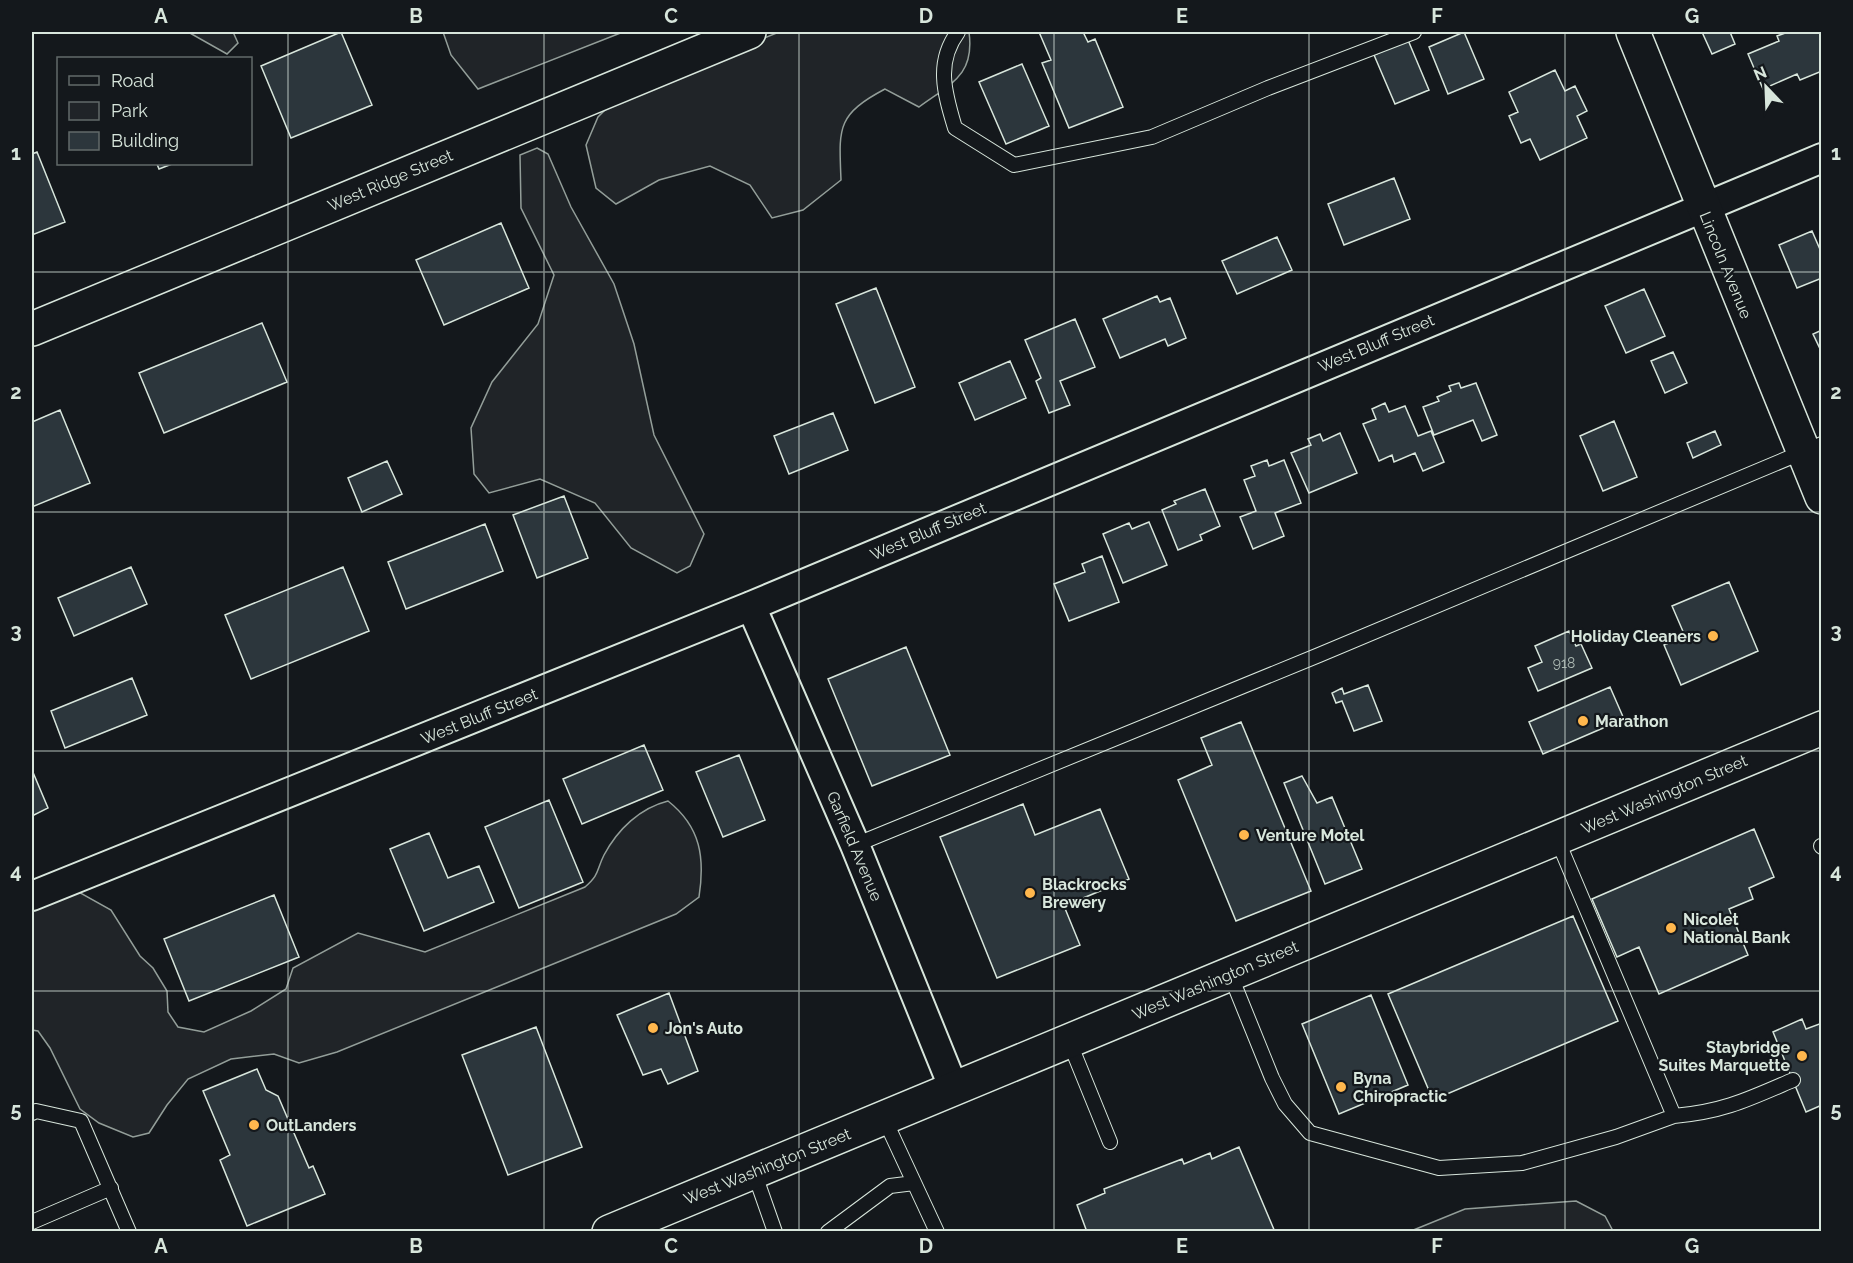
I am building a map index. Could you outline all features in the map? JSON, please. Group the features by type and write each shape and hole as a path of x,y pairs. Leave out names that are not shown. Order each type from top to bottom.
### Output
{"main road":[{"name":"West Ridge Street","path":"32,329 749,32"},
{"name":"Lincoln Avenue","path":"1633,32 1702,206 1812,448 1821,497"},
{"name":"West Washington Street","path":"609,1232 1821,728"}],"street":[{"name":"West Bluff Street","path":"32,896 751,606 1821,158"},
{"name":"Garfield Avenue","path":"751,606 855,845 954,1089"}],"lane":[{"path":"958,32 950,42 942,83 955,128 1014,165 1152,137 1268,88 1414,32"},
{"path":"855,845 1319,655 1812,448"},
{"path":"1557,839 1674,1116"},
{"path":"1230,974 1276,1087 1286,1104 1310,1133 1439,1168 1522,1163 1616,1137 1674,1116 1708,1113 1737,1104 1792,1080"},
{"path":"1069,1041 1110,1142"},
{"path":"32,1113 36,1111 81,1121 129,1232"},
{"path":"884,1118 937,1232"},
{"path":"754,1172 775,1232"},
{"path":"828,1232 890,1186 914,1183"},
{"path":"32,1222 111,1188"}],"green space":[{"path":"188,32 233,32 238,43 227,54"},
{"path":"443,32 623,32 478,89 451,55"},
{"path":"779,32 969,32 970,47 964,69 958,77 919,107 885,89 857,107 849,116 841,135 841,180 803,210 772,218 750,185 710,166 659,180 616,204 596,188 586,145 598,117 616,99"},
{"path":"537,148 548,154 571,207 614,284 634,344 654,435 704,534 690,566 677,573 631,548 595,503 540,479 489,493 474,474 471,428 492,382 538,324 554,275 521,208 520,155"},
{"path":"668,801 688,821 701,856 699,897 676,914 337,1052 299,1063 274,1054 231,1059 188,1079 167,1105 149,1133 133,1137 99,1123 80,1109 50,1048 38,1031 32,1030 32,911 77,891 111,910 140,956 153,968 167,991 168,1012 178,1027 204,1032 251,1011 286,989 293,968 358,933 425,952 585,887 590,883 604,855 623,828 639,814"},
{"path":"1576,1201 1605,1216 1613,1231 1411,1231 1465,1209"}],"building":[{"path":"341,32 372,105 291,138 261,66"},
{"path":"1039,32 1083,32 1088,42 1095,39 1123,107 1069,128 1042,63 1051,60"},
{"path":"1464,32 1484,79 1448,94 1429,47"},
{"path":"1702,32 1730,32 1735,44 1712,54"},
{"path":"1788,32 1822,32 1822,71 1800,80 1797,74 1763,89 1748,54 1779,41 1777,36"},
{"path":"1408,40 1429,90 1395,104 1374,55"},
{"path":"1022,64 1049,126 1006,144 979,82"},
{"path":"1555,70 1565,91 1575,86 1587,111 1577,116 1587,138 1540,160 1530,139 1521,143 1509,116 1518,112 1509,92"},
{"path":"37,152 65,222 32,235 32,154"},
{"path":"157,165 169,165 159,169"},
{"path":"1394,178 1410,219 1344,245 1328,204"},
{"path":"501,223 529,288 444,325 416,260"},
{"path":"1812,231 1822,254 1822,278 1797,288 1779,245"},
{"path":"1277,237 1292,270 1237,294 1222,261"},
{"path":"876,288 915,387 875,403 836,304"},
{"path":"1644,289 1665,336 1626,353 1605,306"},
{"path":"1157,296 1160,302 1170,298 1186,338 1168,346 1165,339 1120,358 1103,319"},
{"path":"1075,319 1095,367 1060,381 1070,405 1049,413 1036,381 1041,378 1025,340"},
{"path":"262,323 287,382 164,433 139,373"},
{"path":"1822,330 1822,353 1813,334"},
{"path":"1673,352 1687,383 1665,393 1651,361"},
{"path":"1010,361 1026,398 975,420 959,383"},
{"path":"1459,383 1461,388 1476,383 1497,435 1482,441 1473,420 1434,435 1423,407 1439,401 1437,397 1451,391 1449,386"},
{"path":"1385,403 1389,412 1405,406 1418,436 1431,431 1444,462 1423,471 1415,453 1394,462 1392,455 1379,461 1363,424 1376,419 1372,409"},
{"path":"60,410 90,483 32,507 32,422"},
{"path":"833,413 848,450 789,474 774,436"},
{"path":"1614,421 1637,477 1603,491 1580,436"},
{"path":"1715,431 1721,445 1693,458 1687,443"},
{"path":"1340,433 1357,473 1309,493 1291,453 1311,445 1308,439 1320,434 1323,441"},
{"path":"1267,460 1269,466 1284,460 1301,503 1275,513 1284,536 1253,549 1240,517 1256,511 1244,480 1255,476 1251,466"},
{"path":"387,461 402,494 362,512 348,478"},
{"path":"1205,489 1220,526 1200,535 1202,540 1178,550 1162,510 1176,504 1174,501"},
{"path":"564,496 588,558 537,578 513,515"},
{"path":"1149,522 1167,565 1123,583 1103,534 1129,523 1132,529"},
{"path":"485,524 503,571 406,609 388,562"},
{"path":"1102,556 1119,602 1069,621 1054,584 1085,572 1082,564"},
{"path":"131,567 147,604 74,636 58,598"},
{"path":"343,567 369,631 251,679 225,615"},
{"path":"1729,582 1758,651 1681,685 1664,645 1685,636 1672,606"},
{"path":"1569,631 1576,646 1581,644 1592,668 1538,691 1528,668 1542,662 1535,646"},
{"path":"906,647 950,755 872,786 828,679"},
{"path":"132,678 147,715 65,748 51,711"},
{"path":"1368,685 1382,721 1354,731 1342,701 1336,703 1332,693 1342,688 1344,694"},
{"path":"1610,687 1624,719 1543,754 1529,722"},
{"name":"Venture Motel","path":"1241,722 1311,891 1236,921 1178,780 1212,765 1201,738"},
{"path":"644,745 663,790 582,824 563,779"},
{"path":"739,755 765,820 723,837 696,772"},
{"path":"32,770 48,808 32,816"},
{"path":"1302,776 1317,803 1332,797 1362,869 1325,884 1284,783"},
{"path":"549,800 583,882 519,908 485,827"},
{"name":"Blackrocks Brewery","path":"1023,804 1035,835 1100,809 1129,879 1064,906 1080,945 997,978 940,837"},
{"name":"Nicolet National Bank","path":"1754,829 1774,877 1749,888 1753,899 1729,909 1748,955 1659,994 1639,947 1617,957 1592,899"},
{"path":"429,833 448,878 479,866 494,902 424,931 390,849"},
{"path":"274,895 299,957 189,1001 164,939"},
{"path":"1573,916 1618,1021 1433,1100 1388,994"},
{"name":"Jon's Auto","path":"669,993 698,1071 668,1084 661,1069 643,1075 617,1015"},
{"path":"1371,995 1408,1085 1339,1114 1302,1024"},
{"name":"Staybridge Suites Marquette","path":"1802,1019 1806,1029 1822,1023 1822,1105 1806,1112 1773,1032"},
{"path":"536,1027 582,1147 508,1175 462,1055"},
{"name":"OutLanders","path":"257,1069 266,1090 278,1096 309,1168 313,1166 325,1194 247,1226 220,1160 230,1155 203,1091"},
{"path":"1239,1147 1275,1232 1087,1232 1077,1205 1105,1193 1104,1189 1182,1159 1184,1164 1210,1153 1212,1159"}],"place":[{"name":"Holiday Cleaners","path":"1713,636"},
{"name":"Marathon","path":"1583,721"},
{"name":"Venture Motel","path":"1244,835"},
{"name":"Blackrocks Brewery","path":"1030,893"},
{"name":"Nicolet National Bank","path":"1671,928"},
{"name":"Jon's Auto","path":"653,1028"},
{"name":"Staybridge Suites Marquette","path":"1802,1056"},
{"name":"Byna Chiropractic","path":"1341,1087"},
{"name":"OutLanders","path":"254,1125"}]}
